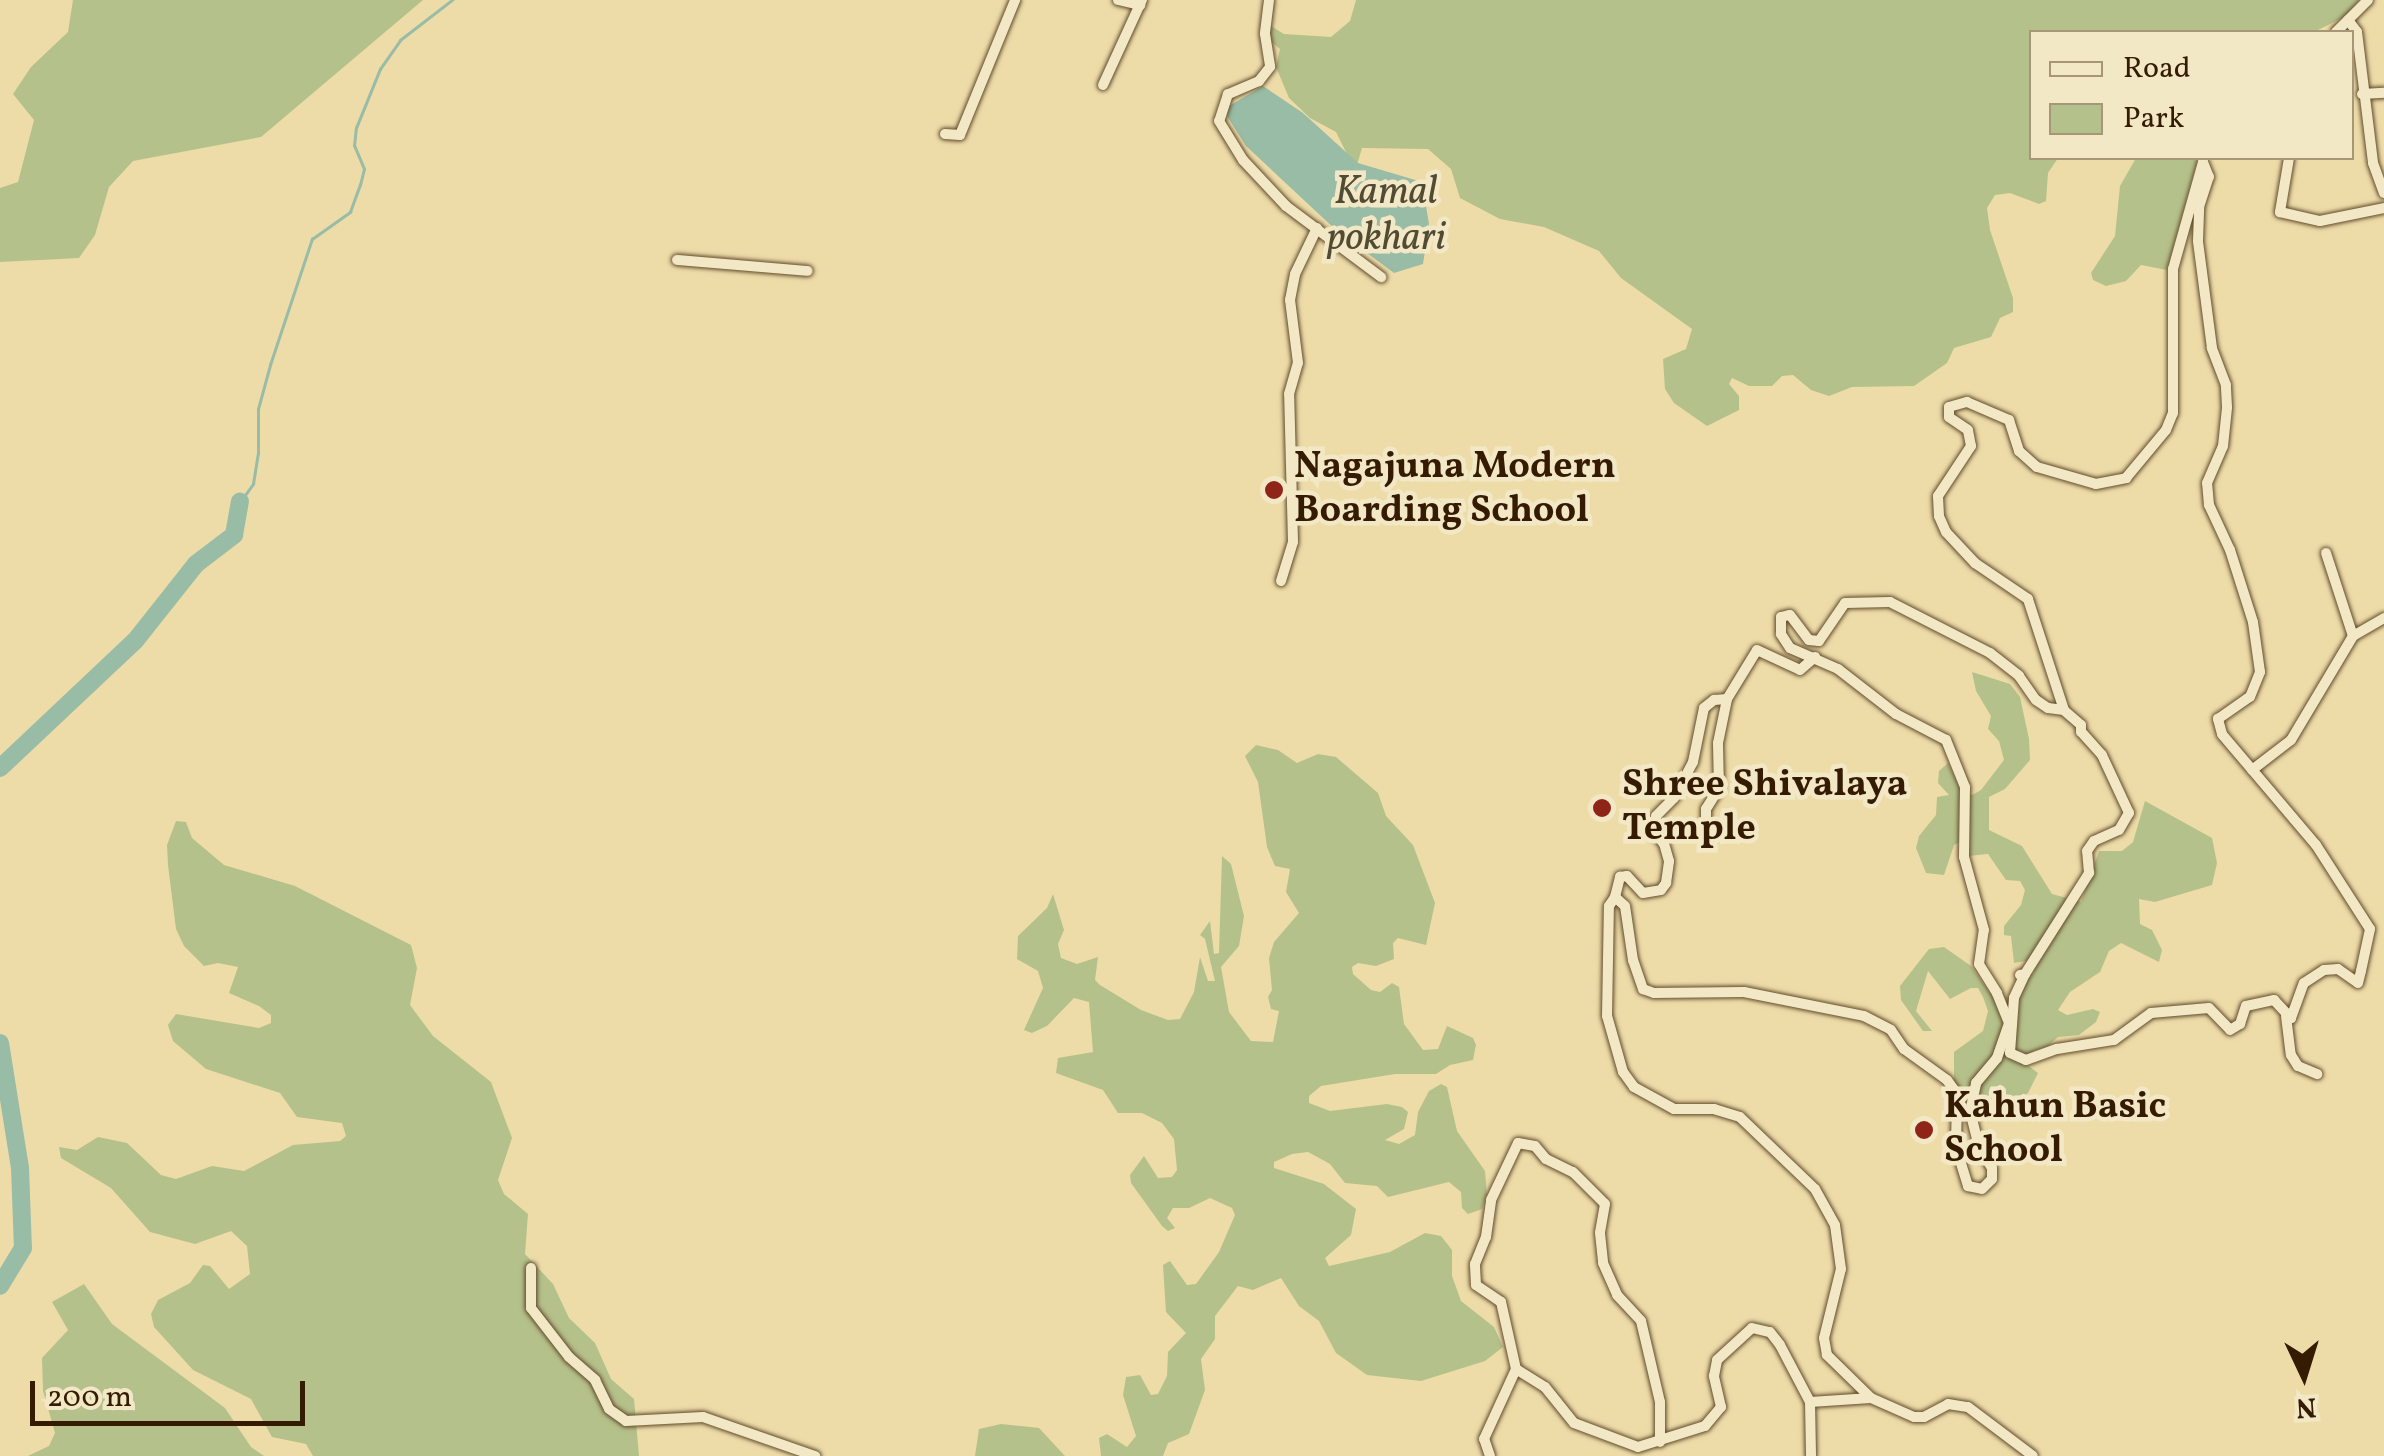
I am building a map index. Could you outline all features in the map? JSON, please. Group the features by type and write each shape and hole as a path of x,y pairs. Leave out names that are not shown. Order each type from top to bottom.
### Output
{"street":[{"path":"945,134 960,135 1015,0"},
{"path":"1103,85 1141,2 1118,0"},
{"path":"1269,0 1265,34 1270,67 1258,81 1228,94 1219,120 1233,148 1258,179 1382,277"},
{"path":"2338,30 2368,0"},
{"path":"2348,20 2357,32 2373,163 2384,192"},
{"path":"2362,94 2384,92"},
{"path":"2204,160 2173,270 2174,413 2166,430 2126,478 2096,484 2038,467 2019,452 2009,420 1967,402 1948,407 1949,418 1968,430 1971,446 1938,496 1938,516 1946,532 1975,563 2028,599 2064,710 2081,725 2081,732 2102,755 2129,813 2119,830 2094,841 2087,852 2089,873 2025,974 2014,998 2010,1052 2026,1060 2057,1049 2114,1040 2151,1013 2209,1008 2230,1030 2240,1024 2246,1006 2274,1000 2286,1016 2291,1055 2298,1066 2317,1074"},
{"path":"2204,160 2209,177 2199,207 2198,242 2212,348 2226,385 2228,406 2223,446 2208,483 2209,505 2230,550 2253,622 2260,672 2259,684 2250,697 2218,718 2222,734 2320,852 2370,929 2358,982 2338,969 2324,970 2304,984 2291,1018 2286,1016"},
{"path":"2290,160 2280,212 2320,221 2384,208"},
{"path":"1281,582 1294,542 1289,394 1298,363 1290,300 1296,274 1318,228"},
{"path":"676,260 808,271"},
{"path":"2326,553 2353,636"},
{"path":"2009,1024 1997,993 1979,964 1984,930 1964,857 1965,787 1946,740 1896,714 1815,657 1784,642 1780,624 1783,614 1790,615 1810,640 1819,641 1837,609 1845,604 1890,602 1990,653 2019,676 2036,700 2048,708 2064,710"},
{"path":"2252,770 2292,740 2353,636 2384,618"},
{"path":"1706,822 1706,810 1718,788 1718,743 1728,699 1757,650 1800,670 1815,657"},
{"path":"1728,699 1714,700 1704,708 1693,762 1674,798 1656,816 1654,832 1664,844 1669,860 1666,883 1653,893 1643,893 1627,876 1620,877 1615,897 1608,906 1607,1016 1623,1072 1634,1087 1674,1109 1714,1109 1740,1118 1815,1189 1835,1225 1841,1269 1824,1338 1827,1355 1871,1398 1914,1417 1924,1417 1948,1404 1968,1407 2032,1456"},
{"path":"1615,897 1630,919 1633,960 1644,989 1688,995 1744,992 1864,1016 1892,1030 1904,1049 1947,1080 1957,1094 1956,1147 1968,1186 1982,1189 1992,1179 1992,1168 1978,1147 1970,1112 1976,1083 1997,1058 2009,1024 2018,976 2025,974"},
{"path":"1490,1456 1484,1439 1516,1369 1502,1302 1476,1285 1475,1264 1486,1237 1491,1200 1518,1143 1535,1146 1546,1159 1573,1172 1606,1204 1600,1233 1603,1264 1617,1295 1640,1321 1660,1402 1660,1442"},
{"path":"531,1268 530,1308 569,1357 595,1380 609,1409 626,1420 702,1417 815,1456"},
{"path":"1516,1369 1545,1387 1574,1423 1638,1447 1691,1432 1716,1417 1721,1398 1714,1376 1717,1360 1752,1328 1770,1332 1810,1402 1811,1456"},
{"path":"1810,1402 1871,1398"}],"green space":[{"path":"73,0 423,0 261,137 133,161 109,187 95,235 79,258 0,262 0,188 18,182 34,120 13,94 31,67 68,32"},
{"path":"1356,0 2359,0 2346,16 2318,30 2029,30 2029,160 2057,160 2048,173 2046,201 2039,204 2010,193 1995,195 1987,208 1990,230 2013,298 2013,312 2000,318 1991,337 1954,348 1947,363 1914,386 1852,387 1829,396 1811,390 1793,375 1782,376 1772,386 1749,386 1732,378 1729,384 1739,396 1739,410 1707,426 1674,403 1665,389 1663,359 1686,349 1692,329 1621,278 1599,251 1544,227 1500,219 1460,198 1451,169 1428,149 1362,148 1357,165 1350,160 1336,132 1310,118 1289,98 1276,67 1280,49 1270,41 1269,25 1284,34 1331,37 1350,21"},
{"path":"2135,160 2197,160 2167,270 2141,265 2126,281 2106,286 2093,280 2091,273 2115,236 2120,186"},
{"path":"1972,672 2010,684 2020,697 2029,739 2030,760 2005,789 1989,797 1989,830 2022,846 2052,894 2081,902 2099,851 2122,851 2133,842 2145,801 2212,838 2217,863 2212,885 2155,902 2139,899 2140,924 2152,930 2162,950 2159,962 2121,943 2109,951 2100,972 2070,992 2058,1010 2067,1015 2093,1009 2100,1012 2096,1022 2079,1035 2058,1037 2033,1051 2026,1064 2038,1073 2028,1093 2021,1098 1954,1104 1954,1052 1983,1031 1988,1011 1983,997 1978,988 1971,988 1950,999 1928,971 1916,1011 1932,1031 1923,1031 1901,1000 1900,986 1929,949 1944,947 1971,966 2001,1009 2034,972 2026,961 2014,963 2011,936 2004,935 2004,926 2021,905 2025,890 2020,881 2006,880 1988,854 1968,856 1969,843 1965,840 1954,845 1944,875 1926,873 1916,848 1919,836 1936,815 1937,797 1949,795 1938,783 1939,771 1948,763 1959,786 1972,795 1981,790 2004,760 1999,741 1988,729 1991,716 1976,691"},
{"path":"1256,745 1278,750 1297,763 1318,754 1336,757 1378,793 1386,816 1413,845 1435,903 1426,945 1398,938 1393,943 1394,959 1376,966 1358,963 1352,967 1353,974 1371,990 1380,992 1392,983 1399,987 1404,1024 1423,1050 1438,1049 1447,1026 1473,1038 1476,1045 1473,1060 1450,1065 1436,1074 1395,1074 1321,1086 1309,1096 1309,1103 1330,1111 1387,1104 1402,1107 1408,1112 1404,1129 1385,1140 1399,1144 1415,1135 1418,1112 1429,1091 1441,1084 1447,1087 1457,1131 1485,1171 1487,1195 1482,1209 1468,1214 1462,1208 1461,1192 1449,1182 1388,1197 1377,1186 1345,1183 1330,1164 1308,1152 1274,1162 1274,1168 1324,1184 1356,1209 1351,1235 1325,1258 1329,1266 1390,1252 1425,1233 1441,1236 1452,1250 1452,1276 1461,1301 1494,1327 1503,1347 1485,1361 1421,1381 1367,1375 1336,1353 1319,1321 1299,1306 1281,1278 1253,1290 1238,1286 1215,1316 1215,1339 1201,1359 1205,1390 1189,1434 1168,1443 1163,1456 1101,1456 1099,1438 1107,1434 1127,1447 1136,1436 1123,1395 1126,1377 1140,1375 1151,1395 1158,1394 1167,1376 1168,1352 1186,1333 1166,1312 1163,1265 1170,1261 1187,1285 1196,1284 1219,1252 1235,1215 1232,1208 1210,1198 1189,1208 1173,1208 1167,1218 1175,1228 1168,1231 1162,1226 1131,1183 1130,1175 1144,1156 1158,1178 1172,1177 1177,1170 1174,1139 1162,1123 1142,1113 1118,1113 1103,1090 1056,1073 1058,1058 1093,1052 1089,1002 1074,998 1047,1026 1032,1033 1024,1030 1043,988 1038,971 1017,959 1018,936 1047,908 1053,894 1064,930 1058,944 1061,958 1077,964 1098,957 1095,980 1100,985 1141,1010 1168,1020 1180,1019 1194,992 1200,957 1208,981 1215,981 1205,939 1200,935 1210,921 1214,954 1219,953 1222,856 1231,864 1244,916 1239,946 1221,967 1229,1012 1251,1041 1273,1042 1279,1011 1271,1009 1268,997 1272,990 1269,958 1274,942 1299,913 1286,892 1290,869 1275,866 1267,847 1258,782 1245,756"},
{"path":"176,821 186,822 192,838 224,865 295,886 411,945 417,968 410,1005 433,1036 491,1082 512,1138 498,1180 504,1194 528,1214 525,1254 553,1284 569,1318 595,1343 611,1379 634,1399 639,1456 313,1456 306,1444 272,1437 251,1399 193,1370 154,1327 151,1314 158,1300 190,1283 203,1265 210,1266 229,1289 250,1274 247,1246 231,1231 195,1244 150,1232 111,1188 61,1158 59,1147 77,1150 98,1137 127,1143 161,1175 176,1179 212,1166 244,1171 293,1145 340,1141 346,1136 342,1123 297,1117 280,1093 206,1069 173,1041 168,1025 176,1014 259,1028 271,1023 271,1015 259,1006 229,993 238,967 218,963 204,966 184,946 176,929 167,845"},
{"path":"84,1284 112,1324 225,1408 251,1447 264,1456 28,1456 49,1446 55,1433 43,1391 42,1358 68,1330 52,1302"},
{"path":"1001,1424 1039,1428 1065,1456 975,1456 979,1429"}],"water":[{"name":"Kamal pokhari","path":"1263,86 1303,113 1358,163 1422,182 1429,224 1423,264 1394,273 1336,230 1246,146 1227,116 1229,106"}],"waterway":[{"path":"240,502 253,484 258,409 312,239 350,212 360,185 364,169 354,146 356,128 380,69 400,40 452,0"},
{"path":"0,768 135,641 196,564 234,535 240,502"},
{"path":"0,1043 20,1168 23,1248 0,1286"}],"place":[{"name":"Nagajuna Modern Boarding School","path":"1274,490"},
{"name":"Shree Shivalaya Temple","path":"1602,808"},
{"name":"Kahun Basic School","path":"1924,1130"}]}
